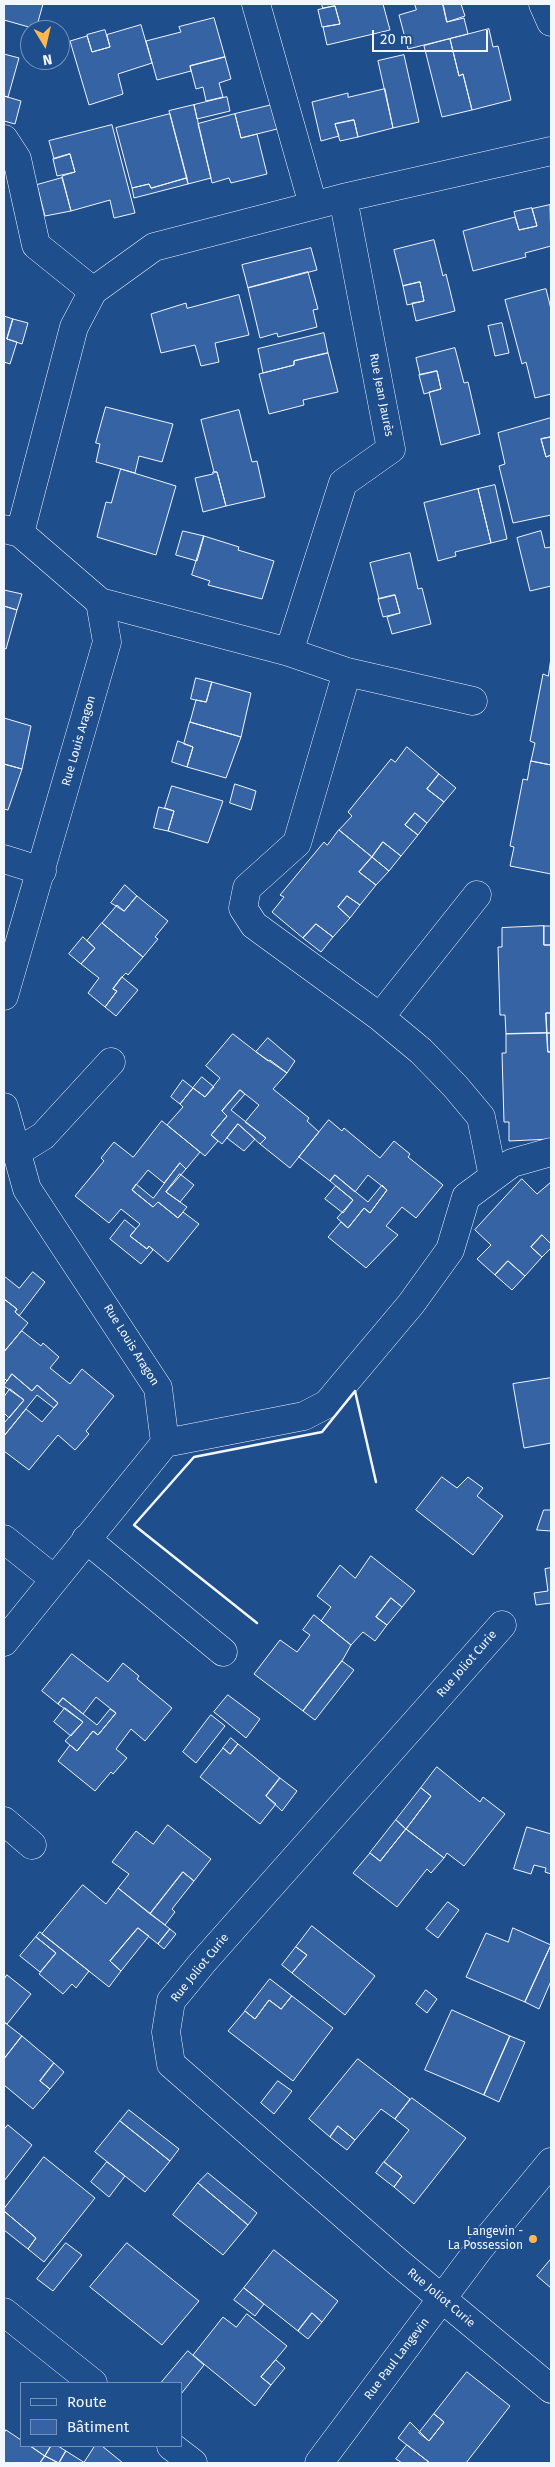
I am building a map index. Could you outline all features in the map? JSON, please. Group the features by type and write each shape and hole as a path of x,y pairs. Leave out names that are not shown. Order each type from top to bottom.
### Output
{"street":[{"path":"256,4 313,205"},
{"path":"543,4 551,22"},
{"path":"4,139 17,159 36,245 92,292"},
{"path":"473,701 347,672 289,652 100,602 12,531 74,327 92,292 154,247 313,205 551,151"},
{"name":"Rue Jean Jaurès","path":"289,652 343,484 391,449 343,198"},
{"name":"Rue Louis Aragon","path":"4,996 107,642 100,602"},
{"path":"347,672 297,842 247,888 242,908 254,924 380,1017 421,1051 455,1086 481,1117 493,1177"},
{"path":"4,859 42,870"},
{"path":"380,1017 477,895"},
{"path":"17,1152 43,1136 111,1062"},
{"name":"Rue Louis Aragon","path":"4,1107 27,1189 158,1388 165,1443"},
{"path":"4,1642 165,1443 304,1416 327,1404 411,1304 450,1250 466,1197 512,1163 551,1152"},
{"path":"4,1539 54,1579"},
{"path":"86,1539 223,1652"},
{"name":"Rue Joliot Curie","path":"502,1624 203,1962 171,2001 166,2032 171,2064 442,2299 551,2389"},
{"path":"4,1821 32,1845"},
{"name":"Rue Paul Langevin","path":"319,2463 496,2227 551,2162"},
{"path":"4,2312 92,2382"},
{"path":"172,2447 193,2463"}],"building":[{"path":"4,4 43,4 39,20 20,20 20,24 4,20"},
{"path":"322,4 383,4 390,30 327,45 323,27 340,24 335,6 323,8"},
{"path":"415,4 443,4 447,22 464,18 468,34 408,49 399,15 416,10"},
{"path":"443,4 461,4 465,16 447,22"},
{"path":"335,6 340,24 322,27 318,10"},
{"path":"214,18 225,57 190,66 191,71 157,80 146,41 181,32 179,27"},
{"path":"141,25 152,63 118,74 123,94 89,105 70,41 87,36 92,52 110,47 107,35"},
{"path":"489,29 493,47 498,46 511,100 472,110 463,74 459,76 450,39"},
{"path":"105,30 110,47 92,52 87,35"},
{"path":"450,39 459,76 463,74 472,110 442,117 424,46"},
{"path":"4,54 19,58 8,97 4,96"},
{"path":"404,55 419,122 393,128 378,61"},
{"path":"225,57 231,79 219,83 223,97 206,101 203,87 196,89 190,66"},
{"path":"385,89 393,128 358,137 354,120 335,124 339,136 321,141 312,102 348,93 348,97"},
{"path":"4,96 21,101 15,124 4,121"},
{"path":"227,97 230,111 197,119 194,105"},
{"path":"194,105 211,178 188,184 169,111"},
{"path":"272,105 277,129 241,138 235,114"},
{"path":"170,114 187,178 151,188 149,184 132,188 116,128"},
{"path":"235,114 241,138 257,134 267,174 231,183 229,178 212,183 198,124"},
{"path":"354,120 358,137 340,141 335,124"},
{"path":"112,125 135,213 114,218 110,200 71,211 62,176 75,172 70,154 54,159 49,141"},
{"path":"70,154 75,172 57,176 53,159"},
{"path":"62,178 71,211 45,216 37,185"},
{"path":"187,178 188,184 134,198 132,188 149,184 151,188"},
{"path":"550,205 551,246 525,253 526,257 473,271 463,231 515,217 519,230 537,226 532,209"},
{"path":"532,208 537,226 519,230 514,212"},
{"path":"434,240 443,276 446,274 455,311 416,321 412,303 424,301 420,282 403,286 394,250"},
{"path":"311,248 317,270 248,288 242,265"},
{"path":"308,272 318,309 313,310 317,327 278,337 277,333 260,338 248,288"},
{"path":"420,282 424,301 407,305 403,286"},
{"path":"546,289 551,309 551,394 535,398 526,362 522,364 505,300"},
{"path":"239,295 249,335 215,343 219,362 201,366 195,345 161,353 151,314 186,303 187,308"},
{"path":"4,316 13,319 7,339 17,342 10,364 4,362"},
{"path":"13,319 28,323 22,344 7,339"},
{"path":"502,323 509,353 495,356 488,326"},
{"path":"324,333 328,353 294,361 294,365 263,373 258,349"},
{"path":"455,348 464,383 468,382 480,434 441,445 429,392 441,389 437,371 420,375 416,358"},
{"path":"328,353 338,392 303,400 304,405 269,414 259,374 294,365 294,361"},
{"path":"437,371 441,389 424,394 419,375"},
{"path":"106,407 173,424 162,462 139,456 135,473 96,462 100,444 96,443"},
{"path":"239,410 252,462 257,461 265,497 226,506 217,472 214,472 201,420"},
{"path":"551,418 551,437 541,439 546,457 551,455 551,515 513,523 499,466 505,464 498,433"},
{"path":"551,437 551,455 546,457 541,439"},
{"path":"121,469 176,486 156,555 97,537 106,502 111,503"},
{"path":"213,472 217,472 226,506 203,512 195,478 213,474"},
{"path":"495,485 507,539 491,543 478,489"},
{"path":"478,489 491,543 455,552 456,556 438,561 424,503"},
{"path":"183,531 204,536 197,561 176,555"},
{"path":"541,531 545,548 551,547 551,586 530,591 517,538"},
{"path":"204,536 239,547 238,550 274,561 262,599 208,585 210,581 192,575"},
{"path":"410,553 418,589 422,588 431,624 392,634 387,617 400,613 395,595 379,599 370,563"},
{"path":"4,590 22,594 17,610 4,606"},
{"path":"395,595 400,613 383,617 378,599"},
{"path":"4,606 17,610 6,649 4,648"},
{"path":"551,658 551,765 531,761 535,743 530,741 543,674 548,676"},
{"path":"196,678 212,682 206,702 191,699"},
{"path":"212,682 251,693 241,737 190,722 196,700 206,702"},
{"path":"4,718 31,726 22,769 4,764"},
{"path":"190,722 241,737 226,778 187,767 193,747 184,744"},
{"path":"178,741 193,747 187,767 172,762"},
{"path":"407,747 439,774 427,789 444,802 427,823 415,813 405,825 418,835 401,856 383,842 372,857 339,830 352,816 348,812 391,759 395,762"},
{"path":"531,761 551,765 551,874 510,866 514,847 510,846 523,779 527,780"},
{"path":"4,764 22,769 8,810 4,809"},
{"path":"439,774 456,788 444,802 427,789"},
{"path":"235,784 256,791 251,810 230,803"},
{"path":"172,786 223,801 208,843 168,831 174,811 165,808"},
{"path":"159,807 174,811 168,831 154,828"},
{"path":"415,813 427,823 418,835 405,825"},
{"path":"339,830 372,857 359,872 376,885 360,905 347,896 338,907 350,918 333,937 316,924 303,938 272,912 284,897 280,895 324,842 327,845"},
{"path":"383,842 401,856 389,871 372,857"},
{"path":"372,857 389,871 376,885 359,872"},
{"path":"125,885 137,896 124,911 111,903"},
{"path":"137,896 168,921 155,937 158,939 143,957 102,923 117,905 124,911"},
{"path":"347,896 360,905 350,918 338,907"},
{"path":"102,923 143,957 128,975 126,973 122,977 113,989 117,991 105,1007 88,993 99,978 81,964 95,948 87,941"},
{"path":"316,924 333,937 321,952 303,938"},
{"path":"544,926 544,945 551,945 551,1013 546,1013 547,1033 506,1034 505,1015 500,1015 498,947 502,947 502,928"},
{"path":"544,926 551,926 551,945 544,945"},
{"path":"83,937 95,948 81,964 69,954"},
{"path":"122,977 138,990 116,1016 105,1007 117,991 113,989"},
{"path":"546,1013 551,1013 551,1033 547,1033"},
{"path":"547,1033 548,1052 551,1052 551,1139 509,1141 509,1122 504,1122 502,1053 506,1053 506,1034"},
{"path":"547,1033 551,1033 551,1052 548,1052"},
{"path":"233,1034 287,1073 273,1089 309,1118 307,1121 319,1132 290,1168 260,1144 266,1138 245,1122 259,1105 240,1090 222,1111 227,1116 211,1135 218,1141 205,1156 167,1125 183,1107 180,1104 193,1088 205,1097 220,1078 206,1066"},
{"path":"268,1038 295,1061 287,1073 256,1052"},
{"path":"202,1077 214,1087 205,1097 193,1088"},
{"path":"183,1080 193,1088 180,1104 171,1097"},
{"path":"240,1090 245,1094 231,1110 266,1138 260,1144 238,1124 222,1144 211,1135 227,1116 222,1111"},
{"path":"329,1120 342,1131 344,1128 380,1158 394,1141 410,1154 408,1157 443,1185 416,1218 402,1207 386,1226 398,1235 366,1268 328,1237 341,1222 348,1228 364,1208 370,1213 387,1190 368,1175 355,1192 335,1175 330,1181 299,1157"},
{"path":"162,1121 200,1152 186,1169 180,1163 164,1183 148,1170 132,1190 153,1207 158,1202 178,1218 183,1212 199,1224 168,1262 149,1246 147,1249 130,1236 140,1224 121,1209 109,1223 75,1196 104,1161 101,1158 114,1142 133,1157"},
{"path":"238,1124 255,1139 244,1151 227,1138"},
{"path":"180,1163 186,1169 166,1192 187,1207 178,1218 158,1202 153,1207 132,1190 136,1184 153,1198"},
{"path":"180,1174 194,1185 180,1202 166,1192"},
{"path":"335,1175 368,1202 382,1185 387,1190 370,1213 364,1208 348,1228 337,1218 353,1200 330,1181"},
{"path":"522,1179 537,1194 551,1182 551,1244 542,1235 531,1247 542,1257 525,1276 508,1261 495,1275 477,1259 491,1245 475,1230"},
{"path":"336,1186 353,1200 343,1213 325,1199"},
{"path":"125,1220 136,1229 130,1236 147,1249 149,1246 153,1250 141,1264 110,1239"},
{"path":"542,1235 551,1244 551,1248 542,1257 531,1247"},
{"path":"508,1261 525,1276 512,1290 495,1275"},
{"path":"33,1272 45,1282 19,1316 15,1312 17,1309 4,1299 4,1276 19,1288"},
{"path":"4,1299 17,1309 15,1312 28,1323 4,1352"},
{"path":"22,1331 41,1346 43,1343 59,1357 50,1368 70,1384 82,1369 114,1396 86,1431 89,1434 75,1450 58,1435 29,1470 4,1451 4,1436 26,1409 42,1422 58,1403 37,1385 32,1391 12,1374 7,1381 4,1378 4,1352"},
{"path":"12,1374 32,1391 37,1385 58,1403 54,1408 37,1395 4,1436 4,1423 24,1400 4,1386"},
{"path":"551,1378 551,1443 524,1448 513,1384"},
{"path":"10,1389 24,1400 9,1418 4,1413 4,1397"},
{"path":"442,1477 457,1488 468,1477 483,1488 477,1496 503,1516 473,1555 416,1510"},
{"path":"544,1510 551,1510 551,1531 537,1530"},
{"path":"371,1556 415,1591 402,1607 391,1598 376,1617 387,1625 375,1641 363,1632 351,1645 321,1621 331,1607 317,1596 340,1565 355,1578"},
{"path":"551,1568 551,1603 536,1605 534,1593 548,1591 545,1569"},
{"path":"391,1598 402,1607 387,1625 376,1617"},
{"path":"314,1615 351,1645 342,1661 303,1711 254,1674 280,1640 297,1652 310,1635 303,1630"},
{"path":"72,1654 108,1682 123,1663 139,1676 137,1679 172,1708 145,1741 131,1729 116,1749 127,1758 113,1774 111,1772 95,1791 58,1761 70,1745 77,1751 93,1731 98,1735 116,1713 96,1697 83,1714 63,1698 58,1704 42,1691"},
{"path":"342,1661 354,1670 315,1720 303,1711"},
{"path":"228,1695 260,1719 246,1738 214,1712"},
{"path":"63,1698 97,1725 110,1709 116,1713 98,1735 93,1731 77,1751 65,1741 83,1722 58,1704"},
{"path":"65,1708 83,1722 71,1736 54,1722"},
{"path":"211,1715 225,1726 196,1763 183,1752"},
{"path":"231,1738 238,1744 230,1754 223,1748"},
{"path":"238,1744 280,1778 266,1796 276,1804 260,1824 200,1777 223,1748 230,1754"},
{"path":"437,1767 480,1802 483,1797 505,1814 464,1866 447,1853 444,1858 406,1829 431,1796 421,1788"},
{"path":"280,1778 297,1791 282,1811 266,1796"},
{"path":"421,1788 431,1796 406,1829 396,1820"},
{"path":"396,1820 406,1829 380,1861 370,1853"},
{"path":"168,1825 211,1859 194,1881 183,1872 150,1914 118,1888 129,1874 112,1862 136,1831 153,1844"},
{"path":"527,1827 551,1834 551,1874 545,1872 546,1868 534,1865 531,1874 514,1869"},
{"path":"406,1829 444,1858 431,1873 427,1869 397,1907 353,1873 370,1853 380,1861"},
{"path":"183,1872 194,1881 172,1909 175,1912 165,1925 150,1914"},
{"path":"83,1885 106,1904 118,1888 170,1929 158,1944 138,1928 110,1961 121,1971 109,1987 42,1934"},
{"path":"448,1902 459,1910 438,1938 426,1929"},
{"path":"312,1926 375,1976 345,2015 292,1973 307,1955 296,1947"},
{"path":"138,1928 149,1936 121,1971 110,1961"},
{"path":"513,1928 551,1945 525,2002 466,1977 486,1933 508,1942"},
{"path":"170,1929 176,1934 164,1949 158,1944"},
{"path":"40,1932 89,1971 76,1988 72,1984 63,1994 39,1974 56,1953 36,1937"},
{"path":"36,1937 56,1953 40,1972 20,1956"},
{"path":"551,1945 551,1981 539,2009 525,2002"},
{"path":"296,1947 307,1955 292,1973 282,1965"},
{"path":"7,1975 31,1994 7,2024 4,2022 4,1980"},
{"path":"270,1979 292,1996 281,2009 269,2000 255,2019 245,2011"},
{"path":"426,1990 437,1999 427,2013 416,2004"},
{"path":"292,1996 333,2028 293,2081 228,2031 245,2011 255,2019 269,2000 281,2009"},
{"path":"452,2010 510,2036 484,2095 425,2070"},
{"path":"4,2022 22,2036 4,2059"},
{"path":"22,2036 54,2063 40,2081 50,2089 33,2109 4,2085 4,2059"},
{"path":"510,2036 525,2042 499,2102 484,2095"},
{"path":"358,2059 410,2099 395,2119 381,2109 355,2140 338,2126 330,2137 309,2119"},
{"path":"54,2063 64,2072 50,2089 40,2081"},
{"path":"278,2081 292,2091 274,2114 261,2103"},
{"path":"412,2098 466,2138 414,2204 394,2187 402,2176 384,2162 409,2130 395,2119"},
{"path":"129,2110 179,2149 170,2161 120,2121"},
{"path":"120,2121 170,2161 145,2192 95,2152"},
{"path":"8,2125 32,2145 4,2181 4,2130"},
{"path":"338,2126 355,2140 347,2150 330,2137"},
{"path":"44,2157 95,2198 44,2262 28,2249 36,2238 4,2209"},
{"path":"107,2162 125,2176 109,2197 91,2182"},
{"path":"384,2162 402,2176 394,2187 376,2173"},
{"path":"208,2173 257,2213 248,2225 198,2183"},
{"path":"198,2183 248,2225 223,2255 173,2215"},
{"path":"4,2211 36,2238 28,2249 4,2230"},
{"path":"66,2243 82,2255 53,2291 37,2279"},
{"path":"127,2243 199,2301 162,2345 90,2287"},
{"path":"274,2250 338,2301 322,2322 312,2313 298,2331 244,2288"},
{"path":"551,2259 551,2288 537,2276"},
{"path":"244,2288 264,2304 255,2316 234,2300"},
{"path":"312,2313 322,2322 308,2339 298,2331"},
{"path":"247,2314 287,2346 261,2377 271,2385 255,2406 193,2355 223,2317 236,2327"},
{"path":"188,2351 204,2365 182,2393 182,2382 162,2382"},
{"path":"276,2360 285,2368 271,2385 261,2377"},
{"path":"467,2372 510,2406 466,2463 430,2463 398,2438 410,2422 429,2441 444,2422 434,2414"},
{"path":"434,2414 444,2422 429,2441 419,2433"},
{"path":"6,2430 20,2439 20,2447 32,2447 45,2456 40,2463 4,2463 4,2434"},
{"path":"407,2445 430,2463 402,2463 396,2459"},
{"path":"32,2447 50,2447 45,2456"},
{"path":"50,2447 60,2447 66,2451 59,2463 45,2456"},
{"path":"94,2447 103,2447 123,2463 84,2463"},
{"path":"66,2451 85,2463 59,2463"},
{"path":"45,2456 58,2463 40,2463"}],"wall":[{"path":"257,1623 134,1525 194,1457 322,1432 355,1391 376,1482"}],"place":[{"name":"Langevin - La Possession","path":"533,2239"}]}
